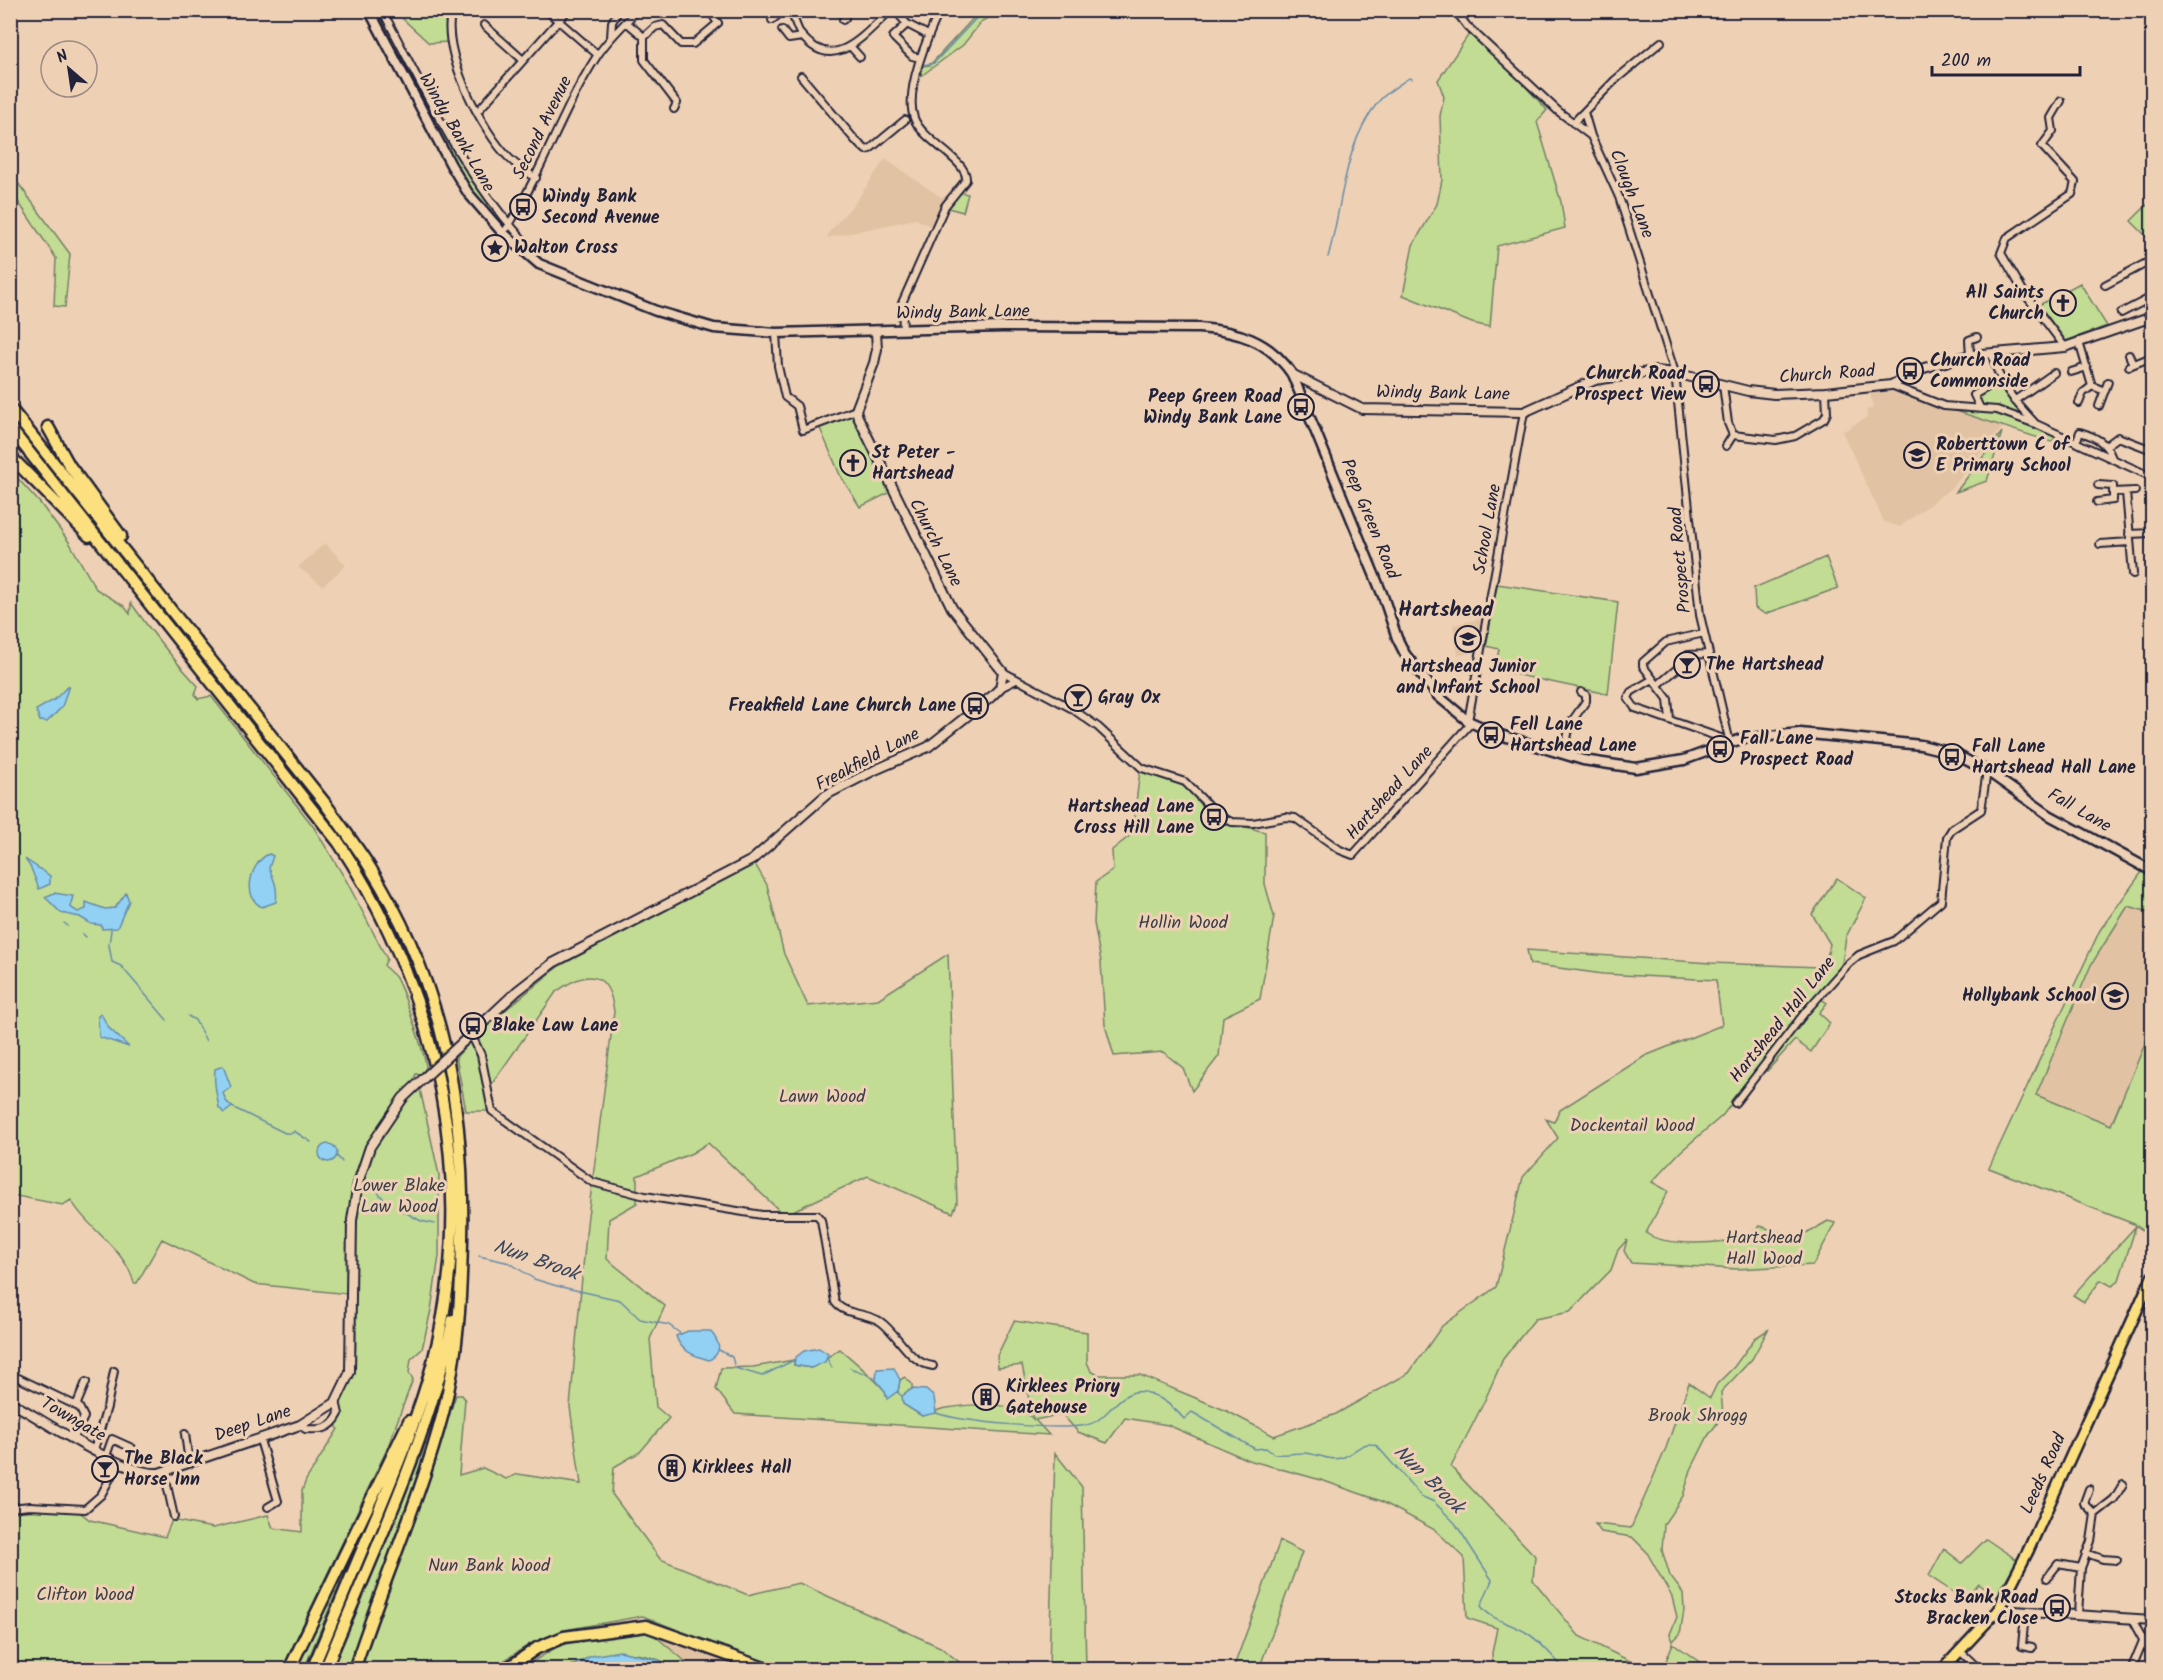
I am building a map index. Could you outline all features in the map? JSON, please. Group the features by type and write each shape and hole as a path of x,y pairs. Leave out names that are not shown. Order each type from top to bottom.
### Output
{"highway":[{"path":"10,408 324,802 370,867 398,920 425,982 446,1047 458,1113 463,1170 461,1313 443,1414 354,1670"},
{"path":"48,427 69,465 116,529 149,581"},
{"path":"10,428 339,843 382,916 415,994 445,1105 451,1164 452,1215 444,1313 431,1368 404,1450 312,1670"},
{"path":"10,456 135,584"},
{"path":"325,1670 417,1447 443,1369 455,1311 462,1239"},
{"path":"289,1670 401,1433 418,1408"},
{"path":"505,1670 537,1648 564,1637 646,1626 770,1670"}],"main road":[{"name":"Windy Bank Lane","path":"369,10 468,193 539,264 656,311 714,328 776,333 1142,327 1230,330 1254,340 1292,374"},
{"name":"Peep Green Road","path":"1292,374 1383,596 1397,639 1405,654 1438,696 1469,722"},
{"name":"Fall Lane","path":"1469,722 1497,734 1564,754 1609,765 1636,768 1684,760 1741,739 1800,733 1830,734 1921,745 1953,753 1987,771 2049,815 2152,871"},
{"name":"Leeds Road","path":"1942,1670 1998,1610 2028,1551 2152,1277"}],"street":[{"name":"Windy Bank Lane","path":"382,10 463,162 506,230 530,247"},
{"path":"452,10 450,36 454,60 478,111 502,150 536,178"},
{"path":"546,10 598,55"},
{"path":"478,111 568,10"},
{"name":"Second Avenue","path":"611,38 612,22 619,10"},
{"name":"Second Avenue","path":"506,230 536,178 567,110 598,55 637,10"},
{"path":"674,109 677,103 674,98 644,60 644,37 655,27 663,25 681,44 693,44 718,23 709,10"},
{"path":"772,20 784,10"},
{"path":"790,10 802,37 826,53 842,52 898,12 907,24 928,35"},
{"path":"840,10 845,18 843,20"},
{"path":"801,76 855,140 866,150 870,149 909,116 920,58 940,10"},
{"name":"Clough Lane","path":"1455,10 1467,26 1573,123 1591,136 1619,197 1675,373"},
{"path":"626,22 644,37"},
{"path":"907,24 893,37 912,56 920,58"},
{"path":"484,25 523,60"},
{"path":"782,30 789,39 802,37"},
{"path":"1573,123 1615,80 1661,42"},
{"path":"850,46 860,57"},
{"path":"2061,101 2051,118 2053,131 2042,146 2075,182 2072,194 2007,238 2001,253 2016,279 2065,346"},
{"path":"1584,112 1591,136"},
{"path":"903,330 902,303 945,206 966,180 964,167 943,152 909,116"},
{"path":"2105,285 2152,260"},
{"path":"2121,313 2152,297"},
{"name":"Church Road","path":"1675,373 1774,394 1826,392 1891,385 1924,368 1970,355 2065,346 2152,317"},
{"path":"776,333 778,366 785,397 797,406 802,430 856,410 878,349 876,332"},
{"path":"1970,355 1969,340 1977,337"},
{"path":"2079,342 2092,386 2104,391"},
{"path":"1992,354 2000,380 2014,401 2036,424"},
{"path":"2129,355 2131,365 2152,357"},
{"path":"2071,372 2086,367"},
{"name":"Windy Bank Lane","path":"1292,374 1362,409 1524,412 1595,380 1656,371 1675,373"},
{"name":"Prospect Road","path":"1675,373 1704,633 1729,743"},
{"path":"2014,401 2054,373"},
{"path":"1980,408 1974,395 2000,380"},
{"path":"2099,406 2108,382"},
{"path":"1723,385 1728,423 1733,435"},
{"path":"1891,385 1944,406 1997,410 2036,424 2152,477"},
{"path":"2079,403 2083,393 2092,386"},
{"path":"1733,435 1776,440 1795,436 1824,420 1827,412 1826,392"},
{"name":"Church Lane","path":"856,410 879,464 952,608 1003,672"},
{"name":"School Lane","path":"1469,722 1524,412"},
{"path":"2076,442 2080,432 2094,436 2106,446 2112,458"},
{"path":"1726,446 1733,435"},
{"path":"2106,446 2118,437 2152,450"},
{"path":"2097,502 2113,500 2112,486 2098,485"},
{"path":"2113,492 2135,491"},
{"path":"2126,492 2133,573"},
{"path":"2129,534 2152,533"},
{"path":"2100,544 2130,542"},
{"path":"1670,720 1670,706 1656,682 1643,666 1643,662 1654,650 1666,642 1704,633"},
{"path":"1708,654 1688,655 1679,667 1656,682 1630,692 1628,698 1630,704 1641,712 1670,720 1729,743"},
{"path":"1000,688 1003,672"},
{"name":"Hartshead Lane","path":"1003,672 1071,708 1098,727 1142,768 1185,782 1219,816 1232,822 1253,824 1286,817 1295,818 1340,850 1353,855 1469,722"},
{"path":"1000,688 1016,680"},
{"name":"Freakfield Lane","path":"469,1037 517,991 553,963 752,860 826,795 928,747 1000,688"},
{"path":"1564,754 1570,724 1586,701 1587,694"},
{"name":"Hartshead Hall Lane","path":"1735,1103 1806,1011 1849,963 1859,955 1894,941 1941,901 1947,837 1952,829 1981,810 1987,771"},
{"path":"469,1037 481,1055 492,1111 592,1182 645,1196 762,1215 817,1215 821,1220 835,1302 839,1307 875,1318 914,1357 924,1365 933,1366"},
{"name":"Deep Lane","path":"189,1462 260,1440 301,1424 336,1401 350,1372 352,1220 358,1183 370,1147 403,1098 469,1037"},
{"path":"94,1450 106,1414 114,1371"},
{"path":"10,1374 76,1406 83,1412 84,1417 74,1437"},
{"path":"76,1406 86,1382"},
{"path":"301,1424 305,1429 321,1430 330,1427 339,1414 336,1401"},
{"name":"Towngate","path":"10,1402 106,1456 148,1474 159,1473"},
{"path":"174,1517 169,1492 159,1473 189,1462 185,1434"},
{"path":"106,1456 112,1439 132,1448"},
{"path":"260,1440 278,1501 268,1507"},
{"path":"10,1509 30,1506 85,1509 101,1495 119,1462"},
{"path":"2078,1614 2081,1568 2095,1514 2114,1499 2123,1484"},
{"path":"2089,1489 2084,1503 2095,1514"},
{"path":"2114,1499 2119,1507"},
{"path":"2086,1553 2103,1559 2117,1560"},
{"path":"2047,1578 2058,1564 2081,1568"},
{"path":"1998,1610 2152,1620"},
{"path":"2025,1613 2022,1646 2032,1648"},
{"path":"2131,1618 2152,1656"},
{"path":"2131,1670 2143,1641"},
{"path":"1960,1651 1980,1670"}],"shaded area":[{"path":"885,159 941,197 949,195 930,226 916,219 827,238 829,232 857,200"},
{"name":"Roberttown C of E Primary School","path":"1892,391 2004,426 1954,486 1900,527 1884,522 1842,432 1867,417 1866,410 1873,408 1870,393"},
{"path":"325,543 346,565 323,586 298,567"},
{"name":"Hartshead Junior and Infant School","path":"1484,618 1478,652 1458,655 1453,625"},
{"name":"Hollybank School","path":"2128,906 2152,913 2152,1027 2111,1125 2036,1095 2091,965"},
{"path":"652,1632 760,1669 685,1669"}],"green space":[{"path":"369,11 382,11 463,162 509,226 504,234 468,193"},
{"path":"399,11 452,11 450,42 429,43 403,19"},
{"path":"980,11 1002,11 982,21 963,45 921,76 922,66 930,65"},
{"path":"1469,34 1505,64 1547,110 1537,122 1561,202 1565,228 1497,246 1490,327 1472,323 1403,295 1413,245 1437,204 1442,180 1440,116 1444,97 1438,80"},
{"path":"18,183 70,254 65,307 54,306 56,258 17,200"},
{"path":"959,192 968,194 963,212 948,208"},
{"path":"2152,200 2152,242 2131,221"},
{"path":"2080,283 2107,326 2066,341 2039,305"},
{"path":"2000,384 2027,417 1979,403 1978,394"},
{"path":"1961,409 1997,413 2056,437 2051,442 1956,411"},
{"path":"852,414 889,493 860,507 840,475 819,426"},
{"path":"2002,432 1987,481 1956,492"},
{"path":"11,471 40,503 69,542 96,589 124,606 130,614 131,603 198,686 195,694 198,699 211,696 313,826 346,880 387,959 384,965 394,976 409,1009 426,1068 420,1075 416,1074 406,1094 375,1139 363,1165 355,1201 348,1294 254,1284 162,1239 137,1283 134,1283 123,1259 78,1211 71,1200 63,1205 11,1195"},
{"path":"1826,557 1838,588 1765,614 1755,608 1754,588"},
{"path":"1497,584 1618,602 1608,694 1495,670 1499,649 1486,646"},
{"name":"Hollin Wood","path":"1140,771 1173,780 1188,789 1202,807 1220,820 1265,832 1265,884 1274,916 1260,999 1223,1017 1219,1056 1192,1091 1183,1068 1163,1052 1114,1056 1105,1025 1101,962 1094,923 1096,882 1113,870 1112,850 1132,834"},
{"path":"755,864 767,885 784,954 808,1006 878,999 948,954 957,1203 953,1213 868,1176 784,1215 708,1143 692,1153 637,1176 637,1203 609,1219 607,1259 665,1306 650,1339 656,1407 669,1418 640,1452 614,1467 612,1494 660,1559 748,1595 799,1583 940,1647 968,1669 774,1669 643,1616 564,1630 530,1644 491,1669 359,1670 456,1395 462,1395 465,1399 459,1475 483,1468 506,1479 518,1474 581,1484 570,1407 587,1224 614,1012 607,988 602,981 587,977 556,992 487,1091 492,1111 466,1111 456,1057 487,1025 559,966"},
{"path":"2144,869 2152,875 2152,913 2128,906 2091,965 2036,1095 2111,1125 2152,1027 2152,1237 2134,1224 1989,1168 2100,930"},
{"path":"1837,878 1866,898 1846,937 1842,963 1820,998 1827,1003 1819,1013 1830,1023 1811,1052 1795,1040 1767,1071 1759,1068 1722,1116 1680,1152 1652,1182 1668,1191 1646,1233 1666,1241 1708,1243 1744,1237 1760,1226 1795,1236 1828,1221 1835,1223 1813,1265 1737,1269 1631,1263 1624,1251 1627,1240 1618,1250 1611,1270 1570,1312 1535,1319 1503,1359 1451,1467 1535,1556 1533,1580 1579,1636 1646,1669 1493,1669 1492,1653 1497,1628 1467,1618 1464,1557 1435,1530 1381,1501 1321,1480 1248,1460 1168,1425 1125,1418 1107,1443 1078,1432 1062,1414 1035,1420 1049,1435 735,1414 716,1389 721,1368 753,1367 794,1360 794,1365 811,1368 840,1349 885,1391 898,1392 900,1380 905,1377 912,1384 912,1389 905,1393 903,1404 922,1416 943,1409 968,1405 992,1405 1015,1409 1033,1419 1022,1365 998,1368 997,1356 1014,1321 1087,1332 1087,1362 1091,1371 1098,1375 1140,1375 1227,1411 1274,1436 1336,1414 1409,1373 1442,1326 1496,1287 1523,1177 1558,1138 1546,1119 1554,1122 1560,1110 1645,1056 1722,1025 1716,980 1603,974 1530,964 1527,950 1710,963 1820,967 1826,962 1830,944 1812,914"},
{"path":"420,1089 439,1175 439,1256 431,1310 422,1349 411,1359 409,1373 413,1379 387,1449 282,1669 11,1669 10,1508 30,1506 78,1511 90,1520 165,1537 172,1520 213,1528 268,1515 273,1528 302,1532 302,1491 306,1480 338,1429 335,1422 336,1409 349,1384 354,1366 356,1214 362,1181 373,1149 392,1119"},
{"path":"2136,1226 2119,1280 2112,1286 2101,1280 2084,1302 2073,1295"},
{"name":"Brook Shrogg","path":"1768,1330 1752,1359 1721,1392 1723,1415 1708,1436 1691,1470 1683,1496 1664,1524 1662,1550 1670,1576 1683,1593 1684,1610 1680,1634 1673,1641 1670,1634 1677,1617 1672,1597 1646,1551 1632,1537 1601,1532 1595,1524 1631,1528 1666,1448 1689,1383 1710,1398 1717,1384 1734,1367 1755,1338"},
{"path":"445,1382 431,1444 350,1669 332,1670 423,1451"},
{"path":"1055,1453 1082,1487 1086,1669 1049,1669"},
{"path":"382,1483 304,1669 292,1670"},
{"path":"1986,1539 2017,1560 1996,1597 1979,1584 1965,1600 1929,1576 1944,1549 1962,1563"},
{"path":"1280,1541 1302,1552 1259,1669 1233,1669"},
{"path":"649,1631 685,1661 685,1669 647,1656 626,1653 595,1658 567,1669 519,1670 568,1640"},
{"path":"1673,1643 1709,1669 1663,1669"}],"water":[{"path":"69,685 62,707 47,722 40,721 36,710 54,700"},
{"path":"269,854 273,856 269,868 276,888 276,902 262,907 252,895 251,879 257,864"},
{"path":"25,859 50,876 50,884 39,889"},
{"path":"54,893 73,896 70,907 78,912 86,909 86,902 105,909 115,908 126,893 129,901 117,928 102,929 101,925 91,924 80,917 61,913 45,897"},
{"path":"101,1014 109,1028 129,1047 99,1037 98,1016"},
{"path":"223,1066 231,1087 223,1093 226,1101 232,1107 224,1113 219,1108 214,1079 215,1069"},
{"path":"328,1144 334,1147 337,1153 334,1159 328,1162 322,1159 319,1153 322,1147"},
{"path":"688,1331 710,1331 718,1342 717,1354 709,1360 693,1355 681,1346 676,1336"},
{"path":"819,1348 828,1354 825,1362 811,1368 794,1365 795,1358 804,1351"},
{"path":"894,1368 900,1380 898,1391 887,1399 885,1391 876,1380 877,1369"},
{"path":"912,1389 926,1390 934,1397 936,1413 922,1416 903,1404 902,1396"},
{"path":"620,1651 659,1660 672,1669 567,1669 591,1656"}],"waterway":[{"path":"923,65 934,63 984,10"},
{"path":"1328,257 1346,176 1358,136 1379,101 1409,78 1412,79"},
{"path":"64,923 68,926"},
{"name":"Nun Brook","path":"111,930 109,945 112,962 121,966 167,1020"},
{"path":"83,934 86,937"},
{"name":"Nun Brook","path":"188,1016 195,1020 206,1041"},
{"name":"Nun Brook","path":"232,1107 285,1133 294,1131 311,1142"},
{"name":"Nun Brook","path":"337,1156 342,1162"},
{"name":"Nun Brook","path":"378,1192 389,1206"},
{"name":"Nun Brook","path":"401,1210 421,1221 435,1224"},
{"name":"Nun Brook","path":"479,1256 510,1263 534,1279 620,1300 640,1319 669,1325 681,1334"},
{"name":"Nun Brook","path":"719,1350 732,1357 735,1368 762,1376 794,1360"},
{"name":"Nun Brook","path":"827,1358 832,1368"},
{"name":"Nun Brook","path":"850,1368 876,1378"},
{"name":"Nun Brook","path":"897,1392 902,1396"},
{"name":"Nun Brook","path":"936,1413 967,1420 1011,1425 1073,1427 1093,1423 1127,1395 1141,1392 1162,1400 1184,1419 1192,1412 1255,1449 1266,1448 1274,1454 1307,1453 1338,1459 1364,1445 1377,1446 1421,1496 1434,1502 1455,1523 1492,1580 1481,1606 1485,1611 1532,1637 1566,1670"}],"place":[{"name":"Windy Bank Second Avenue","path":"523,207"},
{"name":"Walton Cross","path":"495,248"},
{"name":"All Saints Church","path":"2063,303"},
{"name":"Church Road Commonside","path":"1910,371"},
{"name":"Church Road Prospect View","path":"1706,384"},
{"name":"Peep Green Road Windy Bank Lane","path":"1301,407"},
{"name":"Roberttown C of E Primary School","path":"1917,455"},
{"name":"St Peter - Hartshead","path":"853,463"},
{"name":"Hartshead Junior and Infant School","path":"1468,639"},
{"name":"The Hartshead","path":"1687,665"},
{"name":"Gray Ox","path":"1078,698"},
{"name":"Freakfield Lane Church Lane","path":"975,706"},
{"name":"Fell Lane Hartshead Lane","path":"1491,735"},
{"name":"Fall Lane Prospect Road","path":"1720,749"},
{"name":"Fall Lane Hartshead Hall Lane","path":"1952,757"},
{"name":"Hartshead Lane Cross Hill Lane","path":"1214,817"},
{"name":"Hollybank School","path":"2115,996"},
{"name":"Blake Law Lane","path":"473,1026"},
{"name":"Kirklees Priory Gatehouse","path":"986,1397"},
{"name":"Kirklees Hall","path":"672,1468"},
{"name":"The Black Horse Inn","path":"105,1469"},
{"name":"Stocks Bank Road Bracken Close","path":"2057,1608"}],"district":[{"name":"Hartshead","path":"1446,610"}],"park label":[{"name":"Lawn Wood","path":"822,1097"},
{"name":"Dockentail Wood","path":"1632,1126"},
{"name":"Lower Blake Law Wood","path":"399,1196"},
{"name":"Hartshead Hall Wood","path":"1764,1248"},
{"name":"Nun Bank Wood","path":"489,1566"},
{"name":"Clifton Wood","path":"85,1595"}]}
